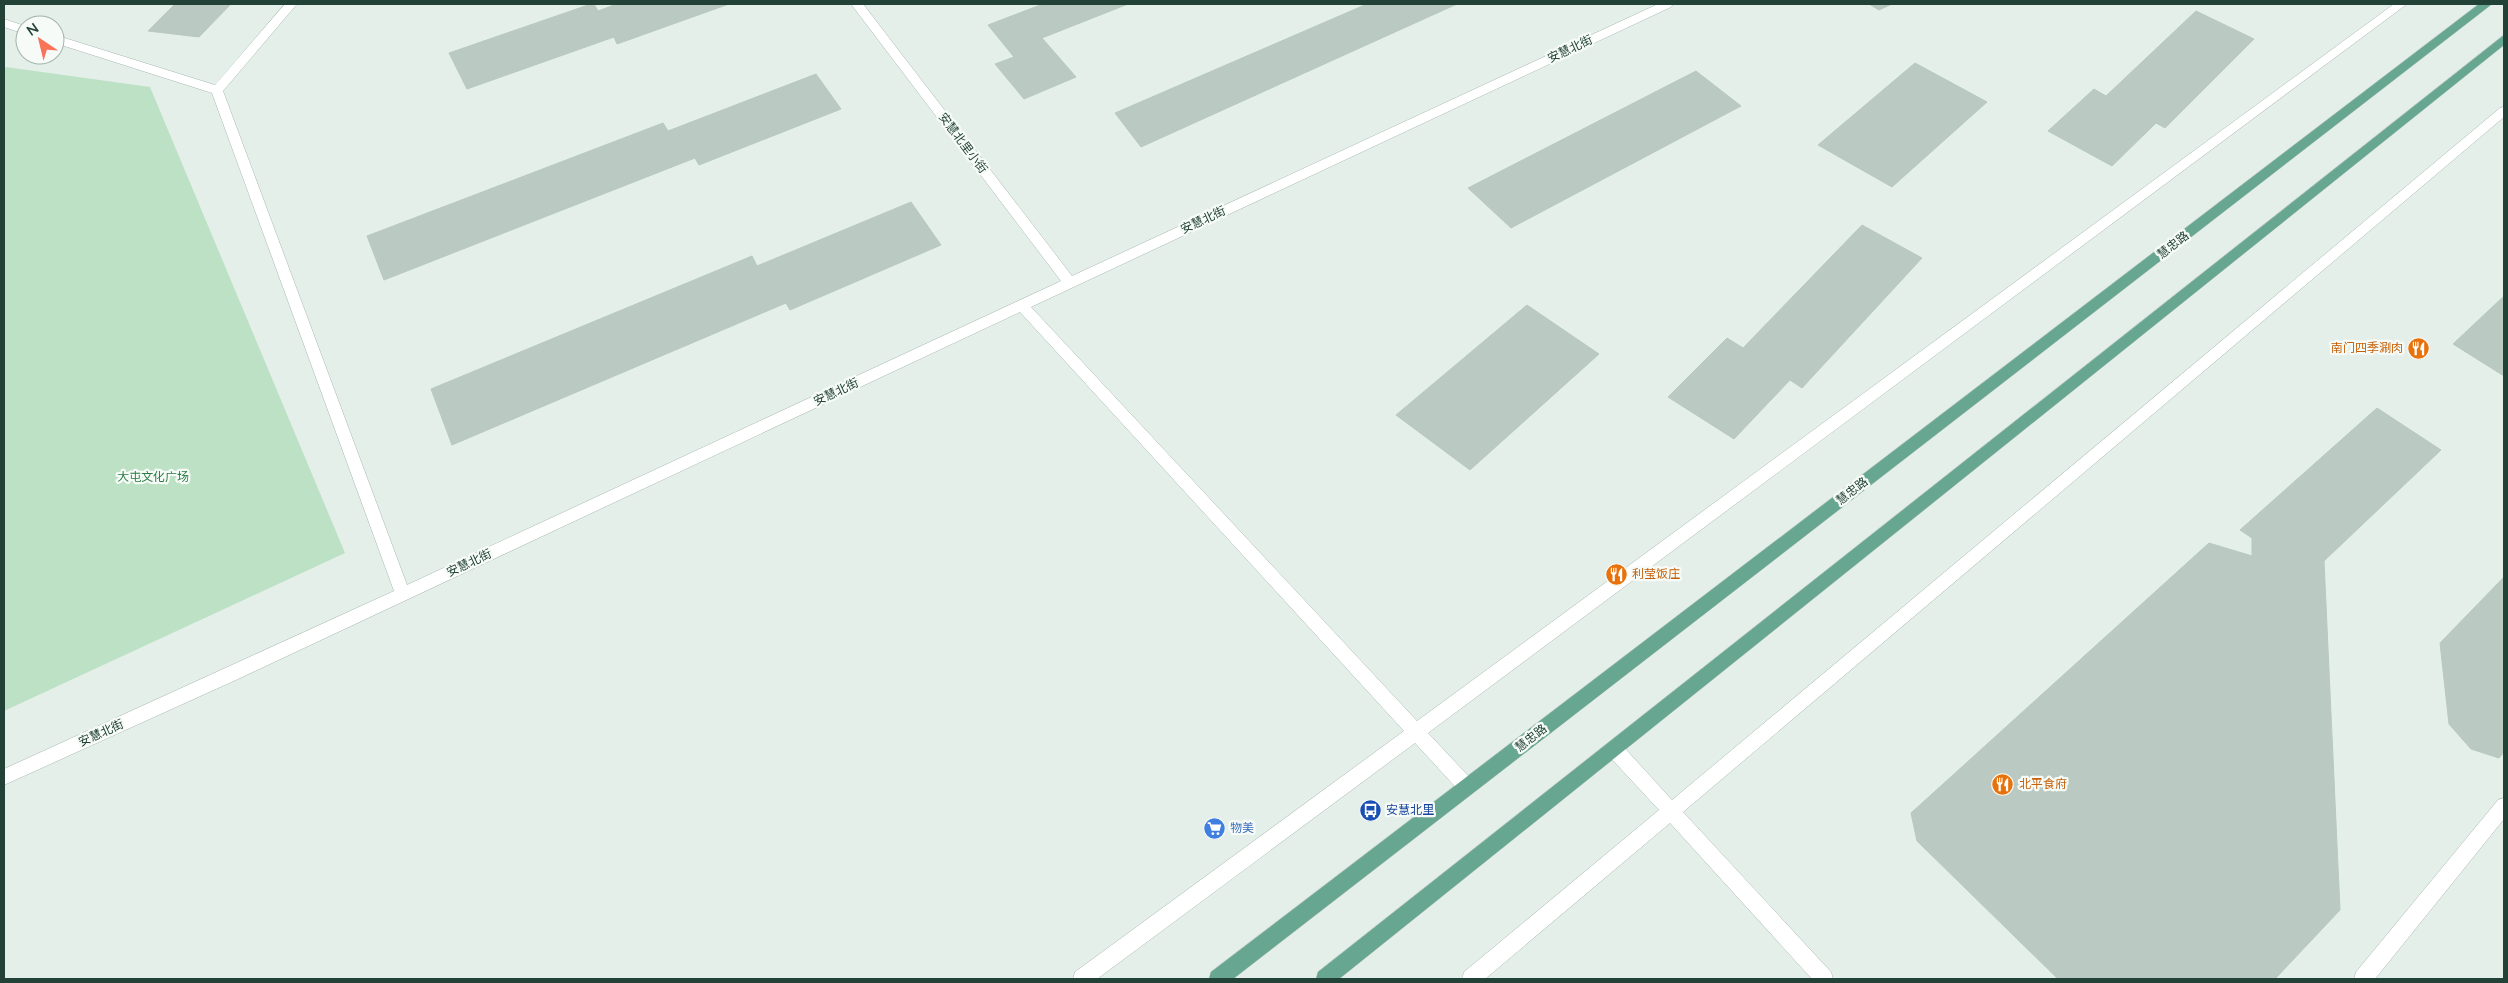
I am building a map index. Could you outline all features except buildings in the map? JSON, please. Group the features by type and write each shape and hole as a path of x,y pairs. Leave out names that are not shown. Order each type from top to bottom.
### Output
{"main road":[{"name":"慧忠路","path":"1218,979 2486,4"},
{"path":"1325,979 2504,39"}],"street":[{"path":"217,90 291,4"},
{"name":"安慧北里小街","path":"857,4 1070,283"},
{"name":"安慧北街","path":"4,776 403,594 1667,4"},
{"path":"1082,979 2401,4"},
{"path":"65,42 217,90"},
{"path":"217,90 403,594"},
{"path":"1471,979 2504,111"},
{"path":"1021,305 1467,787"},
{"path":"1614,749 1824,979"},
{"path":"2363,979 2504,806"}],"green space":[{"name":"大屯文化广场","path":"6,67 150,87 345,553 4,711 4,70"}],"place":[{"name":"南门四季涮肉","path":"2419,348"},
{"name":"利莹饭庄","path":"1616,574"},
{"name":"北平食府","path":"2003,784"},
{"name":"安慧北里","path":"1370,810"},
{"name":"物美","path":"1214,828"}]}
